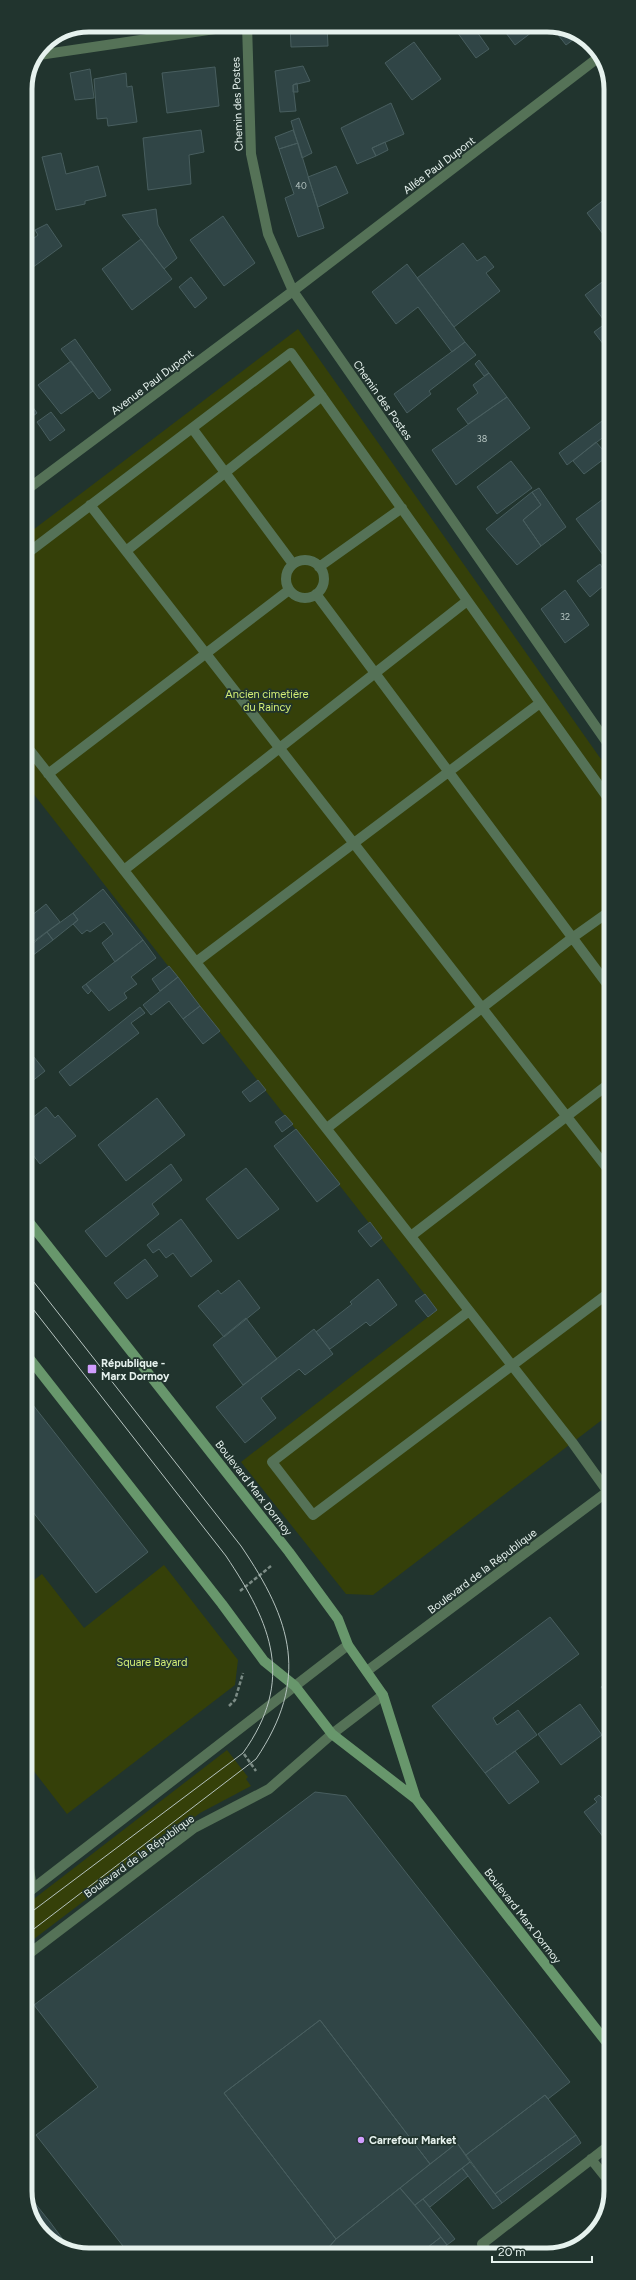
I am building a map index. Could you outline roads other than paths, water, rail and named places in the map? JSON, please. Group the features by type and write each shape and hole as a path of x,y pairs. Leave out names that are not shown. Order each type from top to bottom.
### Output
{"main road":[{"name":"Boulevard Marx Dormoy","path":"32,1226 289,1552 338,1619 348,1645 384,1695 416,1799"},
{"name":"Boulevard Marx Dormoy","path":"32,1362 222,1604 264,1661 295,1686 332,1734 416,1799 604,2039"}],"street":[{"path":"44,54 195,32"},
{"name":"Chemin des Postes","path":"247,32 250,154 268,234 293,291 604,738"},
{"name":"Allée Paul Dupont","path":"293,291 595,60"},
{"name":"Avenue Paul Dupont","path":"32,486 293,291"},
{"path":"32,550 291,353 604,793"},
{"path":"126,551 322,396"},
{"path":"192,428 293,564"},
{"path":"90,505 604,1164"},
{"path":"320,567 402,508"},
{"path":"310,560 320,567 323,581 316,594 301,597 289,590 286,576 293,564 310,560"},
{"path":"48,774 289,590"},
{"path":"316,594 604,980"},
{"path":"124,870 467,601"},
{"path":"196,962 540,703"},
{"path":"32,753 327,1128 510,1366 572,1442 604,1484"},
{"path":"327,1128 604,914"},
{"path":"411,1236 604,1088"},
{"path":"469,1311 272,1462 313,1515 604,1296"},
{"name":"Boulevard de la République","path":"367,1671 604,1495"},
{"path":"32,1886 348,1645"},
{"name":"Boulevard de la République","path":"32,1951 194,1828 269,1789 332,1734 384,1695"},
{"path":"485,2248 482,2244 604,2149"},
{"path":"591,2159 604,2175"}],"tram line":[{"path":"32,1280 241,1546 259,1573 272,1600 282,1625 288,1651 288,1676 284,1703 273,1730 256,1759 32,1930"},
{"path":"32,1308 226,1556 242,1581 265,1629 271,1653 273,1677 269,1701 259,1726 243,1753 32,1911"}],"place":[{"name":"République - Marx Dormoy","path":"92,1369"},
{"name":"Carrefour Market","path":"361,2140"}],"park label":[{"name":"Ancien cimetière du Raincy","path":"267,700"},
{"name":"Square Bayard","path":"152,1662"}]}
